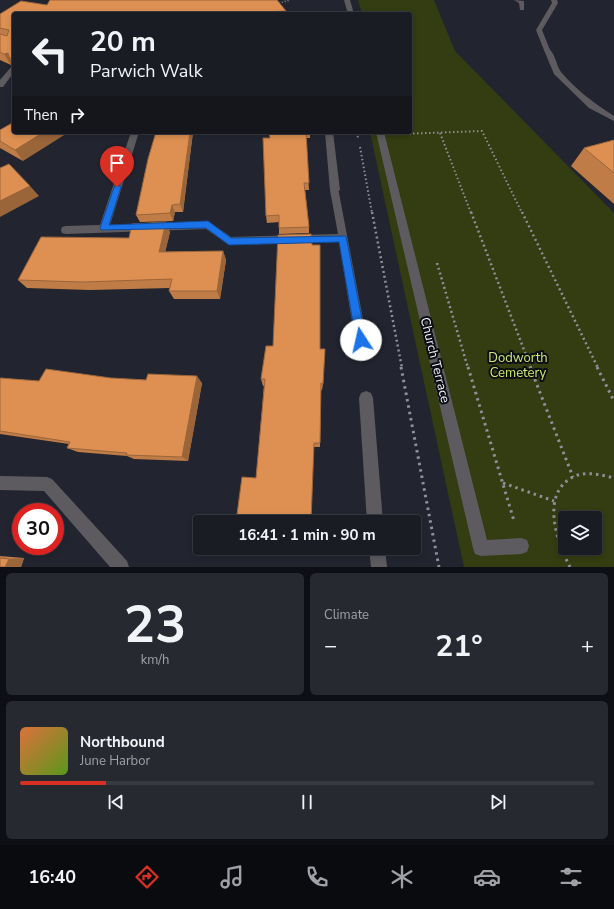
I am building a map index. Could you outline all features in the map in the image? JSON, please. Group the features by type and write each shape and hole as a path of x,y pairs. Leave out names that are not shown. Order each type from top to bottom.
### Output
{"street":[{"path":"347,0 350,12"},
{"path":"517,0 522,2 522,9"},
{"path":"554,0 556,3 539,30 558,72 592,106 614,119"},
{"path":"0,85 12,70"},
{"path":"104,228 135,134"},
{"path":"329,134 335,190 361,340"},
{"name":"Church Terrace","path":"380,134 481,548 521,546"},
{"path":"66,230 208,225 229,241 343,238"},
{"path":"366,398 374,515"},
{"path":"0,483 47,484 121,567"},
{"path":"378,555 379,567"}],"path":[{"path":"271,6 290,0"},
{"path":"412,134 482,131 614,401"},
{"path":"440,133 573,477"},
{"path":"357,134 439,567"},
{"path":"435,256 521,546"},
{"path":"570,567 556,540 552,519 554,501 561,486 573,477 586,473 603,474 614,478"},
{"path":"503,483 554,501"}],"green space":[{"name":"Dodworth Cemetery","path":"358,0 434,0 455,51 614,213 614,567 464,567 370,134 412,134 412,12 361,12"}],"building":[{"path":"50,0 277,0 286,11 12,12 12,59 9,57 8,53 4,54 0,52 0,34 7,36 9,30 0,28 0,14 21,1 47,5"},
{"path":"12,123 12,134 41,134 15,150 0,141 0,130"},
{"path":"155,134 190,134 180,204 172,205 170,213 136,215 148,159"},
{"path":"269,134 306,134 309,183 304,183 309,227 279,228 279,215 266,216 263,138 270,138"},
{"path":"614,140 614,173 584,148"},
{"path":"9,164 30,186 0,201 0,168"},
{"path":"166,222 159,252 223,251 217,291 169,291 172,279 83,282 18,280 41,237 129,238 132,224"},
{"path":"311,234 312,245 320,245 320,349 325,349 323,384 321,383 320,443 314,443 311,515 237,515 242,477 256,478 265,379 261,379 266,346 273,346 278,235"},
{"path":"46,369 111,378 146,380 148,374 197,376 182,457 126,455 127,453 67,448 70,442 0,431 0,378 39,381"},
{"path":"0,558 9,559 5,567 0,567"}],"route":[{"path":"117,187 104,228 208,225 229,241 343,238 361,340"}]}
